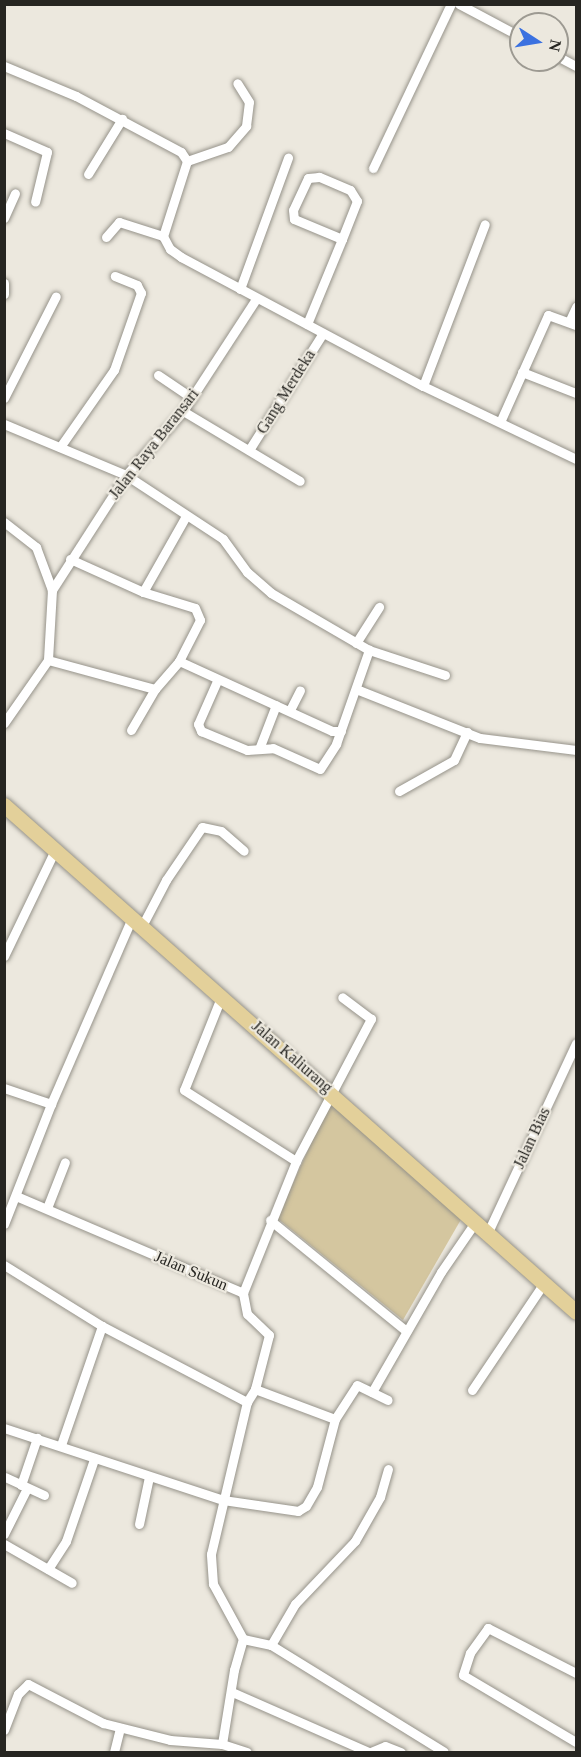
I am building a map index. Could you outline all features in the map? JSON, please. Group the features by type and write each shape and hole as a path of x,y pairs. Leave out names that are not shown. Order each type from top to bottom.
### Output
{"main road":[{"name":"Jalan Kaliurang","path":"4,806 333,1093 576,1312"}],"street":[{"path":"373,168 451,4"},
{"path":"459,4 509,31"},
{"path":"4,66 122,119 175,147 188,162"},
{"path":"188,162 228,147 246,126 249,102 237,83"},
{"path":"88,174 122,119"},
{"path":"4,133 47,152 35,202"},
{"path":"240,289 288,158"},
{"path":"163,236 188,162"},
{"path":"307,324 342,238 357,201 355,195 319,177 308,178 293,210 294,219 342,238"},
{"path":"4,218 15,193"},
{"path":"106,237 119,222 163,236 170,249 181,257 256,299 423,386 501,420 576,459"},
{"path":"423,386 485,224"},
{"path":"60,447 114,370 141,293 137,285 115,276"},
{"path":"4,283 4,294"},
{"path":"4,398 56,296"},
{"name":"Jalan Raya Baransari","path":"52,590 126,476 183,411 256,299"},
{"path":"501,420 548,315 573,323 576,307"},
{"name":"Gang Merdeka","path":"249,450 323,333"},
{"path":"522,372 576,393"},
{"path":"158,375 192,398"},
{"path":"183,411 300,481"},
{"path":"4,424 126,476 232,547 247,572 271,593 369,650 445,675"},
{"path":"143,592 186,516"},
{"path":"4,522 36,547 52,590 48,660 4,723"},
{"path":"70,559 143,592 186,604 199,613 200,620 179,661 155,689 131,730"},
{"path":"356,642 379,607"},
{"path":"217,681 199,729 247,750 273,748 320,769 330,758 369,650"},
{"path":"48,660 155,689"},
{"path":"179,661 217,681 290,710 332,731 340,731"},
{"path":"356,689 494,741 541,743 576,750"},
{"path":"290,710 300,690"},
{"path":"259,749 276,705"},
{"path":"399,791 453,760 467,732"},
{"path":"4,1224 51,1104 137,922 202,827 221,831 244,851"},
{"path":"4,956 54,852"},
{"path":"222,995 185,1082 186,1094 296,1161"},
{"path":"243,1293 270,1220 296,1161 371,1019 342,998"},
{"name":"Jalan Bias","path":"488,1232 576,1043"},
{"path":"4,1088 51,1104"},
{"path":"47,1208 65,1162"},
{"name":"Jalan Sukun","path":"16,1196 243,1293 247,1314 269,1335 255,1389 247,1402 211,1554 213,1584 243,1640"},
{"path":"270,1220 406,1331"},
{"path":"372,1392 441,1272 476,1221"},
{"path":"4,1265 102,1326 247,1402"},
{"path":"472,1390 544,1283"},
{"path":"61,1445 102,1326"},
{"path":"4,1428 223,1500 303,1510 317,1487 336,1419 357,1385 388,1400"},
{"path":"255,1389 336,1419"},
{"path":"4,1534 24,1486 37,1438"},
{"path":"48,1569 66,1541 94,1458"},
{"path":"271,1645 295,1604 355,1541 377,1504 388,1469"},
{"path":"139,1524 149,1477"},
{"path":"5,1478 44,1495"},
{"path":"4,1544 72,1582"},
{"path":"576,1673 488,1628 470,1653 463,1675 576,1742"},
{"path":"222,1744 243,1640 271,1645 444,1752"},
{"path":"4,1730 24,1684 120,1728 170,1740 222,1744 247,1752"},
{"path":"232,1692 370,1752 385,1746 401,1752"},
{"path":"114,1752 120,1728"}],"shaded area":[{"path":"331,1100 463,1216 403,1320 277,1218"}]}
